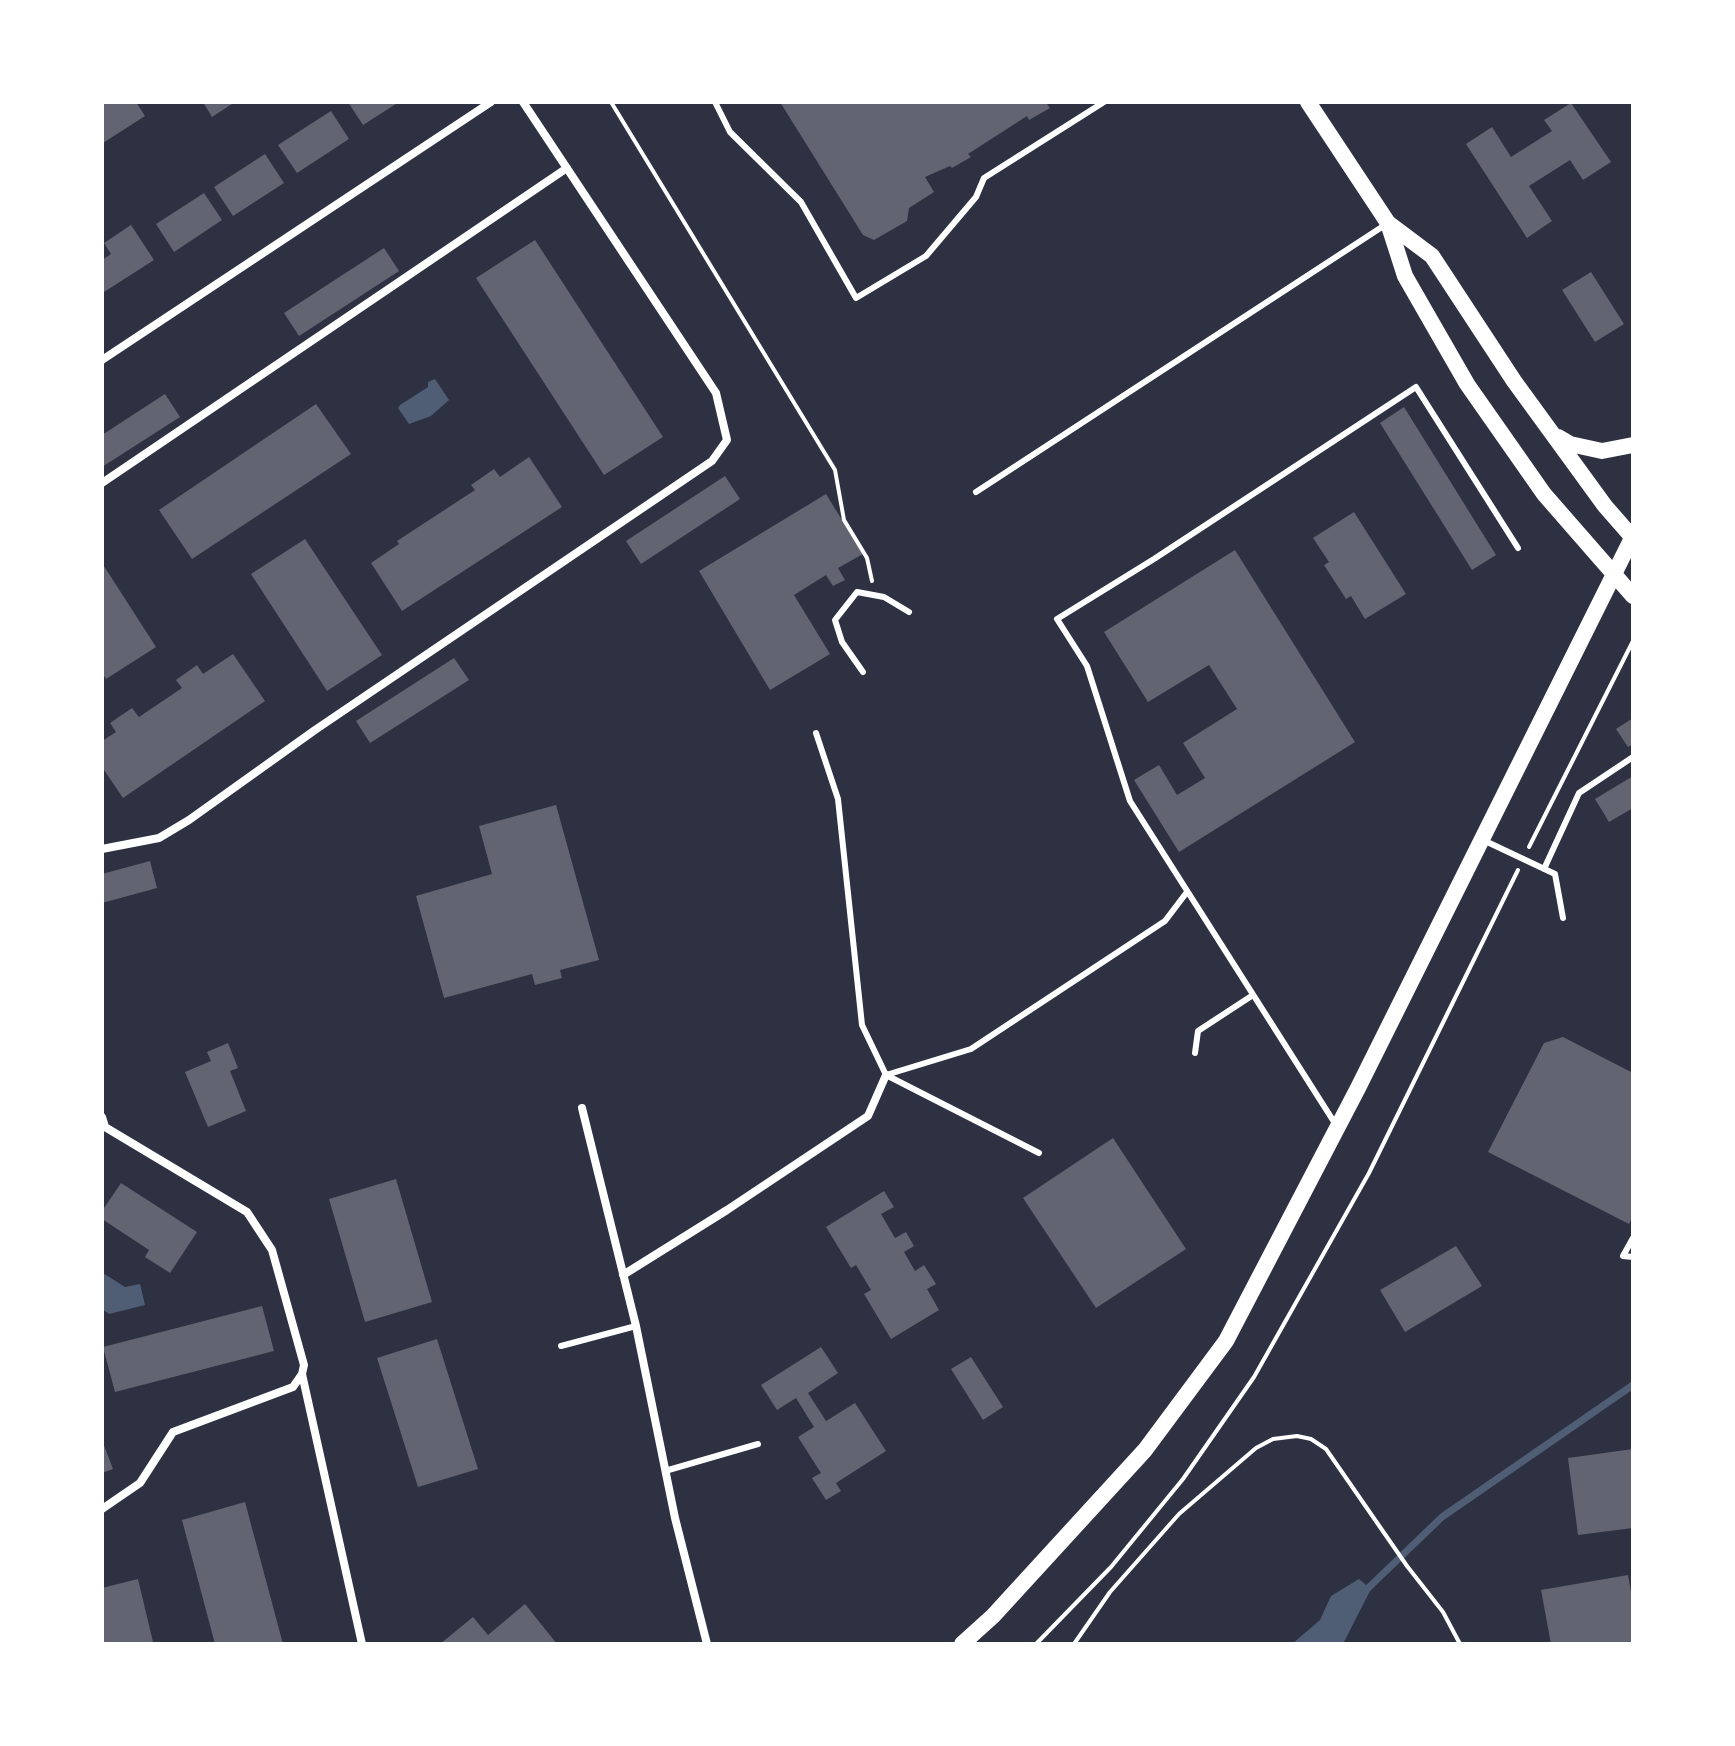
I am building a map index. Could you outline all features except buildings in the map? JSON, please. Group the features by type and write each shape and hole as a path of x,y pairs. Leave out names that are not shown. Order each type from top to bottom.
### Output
{"main road":[{"path":"1308,102 1388,223 1405,276 1467,384 1544,494 1633,596"},
{"path":"962,1644 993,1616 1145,1450 1226,1341 1337,1128 1633,537 1605,506 1514,381 1432,256 1388,223"},
{"path":"1555,436 1570,444 1602,451 1633,445"}],"street":[{"path":"102,360 491,102"},
{"path":"102,849 159,838 189,820 315,730 712,461 727,440 716,393 523,102"},
{"path":"102,483 567,168"},
{"path":"623,1275 868,1116 886,1075"},
{"path":"582,1108 636,1326 665,1471 707,1644"},
{"path":"102,1117 104,1128 247,1212 272,1250 304,1365 293,1387 173,1432 140,1483 102,1509"},
{"path":"302,1374 362,1644"}],"lane":[{"path":"715,102 730,132 801,202 856,298 926,256 976,197 984,178 1104,102"},
{"path":"976,492 1388,223"},
{"path":"1337,1128 1130,801 1087,666 1057,619 1416,387 1518,548"},
{"path":"863,672 842,642 835,620 857,592 884,597 909,612"},
{"path":"816,733 838,799 862,1025 886,1075 1039,1153"},
{"path":"1544,869 1579,793 1633,757"},
{"path":"1480,839 1555,874 1563,918"},
{"path":"886,1075 971,1049 1165,921 1187,892"},
{"path":"1195,1053 1198,1031 1253,995"},
{"path":"1633,1238 1623,1256 1633,1257"},
{"path":"561,1346 636,1326"},
{"path":"665,1471 758,1444"}],"path":[{"path":"611,102 835,470 844,520 867,558 875,595"},
{"path":"1036,1644 1129,1545 1183,1479 1254,1377 1369,1173 1633,641"},
{"path":"1074,1644 1110,1592 1179,1514 1256,1448 1273,1439 1297,1436 1311,1439 1326,1449 1407,1566 1443,1612 1460,1644"}],"water":[{"path":"435,379 449,400 431,416 409,424 398,408"},
{"path":"103,1273 125,1287 140,1284 145,1305 109,1314 102,1309"},
{"path":"1359,1579 1371,1589 1343,1644 1292,1644 1320,1620 1331,1596"}],"waterway":[{"path":"1363,1593 1442,1517 1633,1385"}]}
